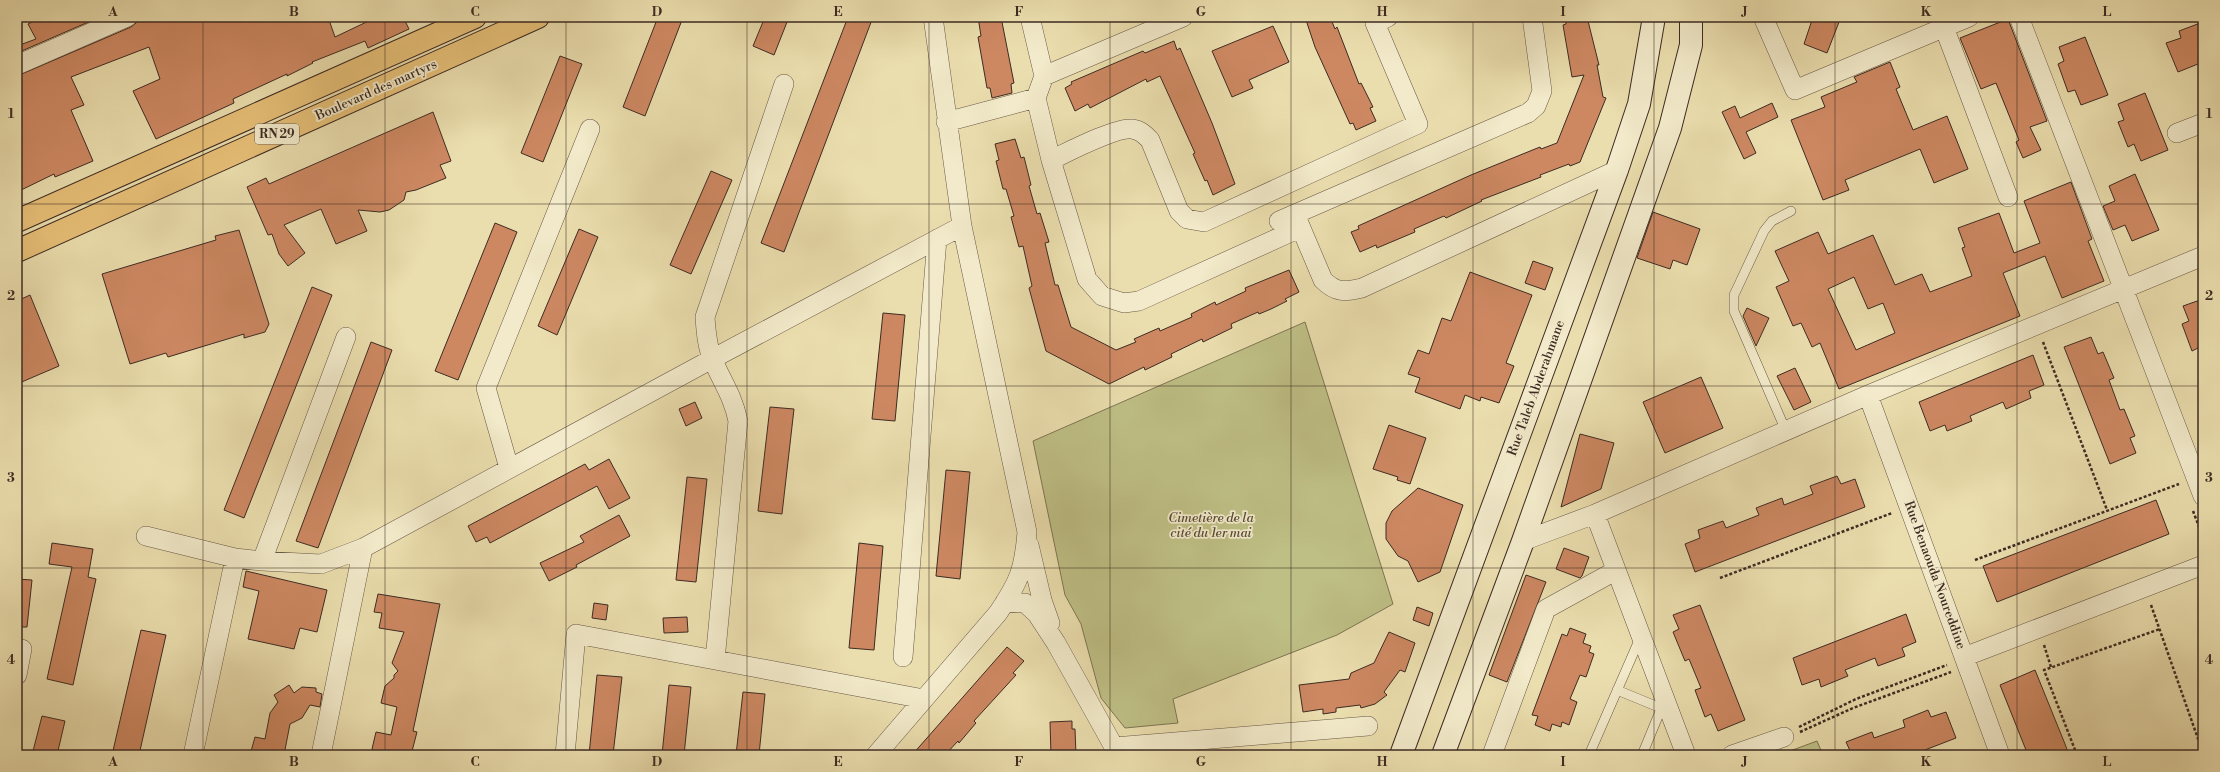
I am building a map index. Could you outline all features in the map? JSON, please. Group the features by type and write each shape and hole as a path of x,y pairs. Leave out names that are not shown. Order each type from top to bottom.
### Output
{"highway":[{"name":"Boulevard des martyrs","path":"17,220 475,17"},
{"name":"Boulevard des martyrs","path":"17,251 538,17"}],"main road":[{"path":"1691,44 1692,17"},
{"path":"1443,755 1523,541 1670,128 1691,44 1702,17"},
{"name":"Rue Taleb Abderahmane","path":"1401,755 1617,170 1639,104 1653,21"}],"street":[{"path":"17,65 127,17"},
{"path":"933,17 946,122 962,226 1042,600 1056,643"},
{"path":"1030,17 1044,76 1036,98 1051,160 1087,279 1102,296 1112,300 1124,302 1139,302 1290,224 1528,113 1536,106 1542,91 1532,17"},
{"path":"1044,76 1183,17"},
{"path":"1051,160 1118,131 1131,128 1142,132 1150,140 1179,211 1187,219 1204,222 1418,124 1375,23 1388,17"},
{"path":"1763,17 1795,90 1969,17"},
{"path":"2019,17 2125,289 2197,500"},
{"path":"1944,27 2008,197"},
{"path":"715,660 738,421 734,400 712,359 706,336 705,317 784,84"},
{"path":"946,122 1036,98"},
{"path":"2177,133 2203,123"},
{"path":"509,468 486,388 590,128"},
{"path":"1267,192 1290,224 1323,280 1338,292 1349,292 1362,288 1617,170"},
{"path":"146,536 235,558 321,564 363,548 509,468 962,226"},
{"path":"903,656 938,240"},
{"path":"1523,541 1595,514 1868,395 2203,256"},
{"path":"262,561 346,337"},
{"name":"Rue Benaouda Noureddine","path":"1868,395 1957,663 2000,755"},
{"path":"1595,514 1641,637 1665,710 1686,755"},
{"path":"876,755 1005,602 1014,588 1025,561 1027,532"},
{"path":"321,755 363,548"},
{"path":"193,755 235,558"},
{"path":"1957,663 2038,628 2203,565"},
{"path":"1492,755 1546,609 1616,571"},
{"path":"1005,602 1025,603 1037,614 1056,643 1113,751 1368,726"},
{"path":"565,755 576,634 924,699"},
{"path":"17,648 22,649 17,675"},
{"path":"1732,755 1784,737"}],"lane":[{"path":"1786,431 1734,311 1734,295 1764,232 1772,221 1791,211"},
{"path":"1589,755 1641,637"},
{"path":"1617,690 1665,710 1642,755"}],"path":[{"path":"2040,336 2107,510"},
{"path":"1975,560 2182,483"},
{"path":"2197,500 2203,538"},
{"path":"1720,578 1898,511"},
{"path":"2145,588 2203,753"},
{"path":"2038,628 2051,667"},
{"path":"2077,755 2044,670 2160,629"},
{"path":"1784,737 1810,720 1856,700 1957,663"},
{"path":"1784,737 1957,663"}],"green space":[{"name":"Cimetière de la cité du 1er mai","path":"1305,322 1393,604 1337,635 1173,699 1178,723 1125,728 1101,698 1081,624 1065,595 1033,441"},
{"path":"1817,741 1823,755 1779,755"}],"building":[{"path":"42,17 100,17 17,53 17,46 36,39 28,24"},
{"path":"138,17 328,17 335,37 377,17 403,17 409,29 368,48 365,41 312,62 313,63 287,76 287,74 233,99 234,103 156,139 133,91 160,79 149,47 71,77 84,105 71,110 93,161 55,177 54,174 17,192 17,76 131,27 136,23"},
{"path":"658,17 674,17 682,20 645,116 623,107"},
{"path":"765,17 789,17 774,55 753,46"},
{"path":"848,17 873,17 784,252 761,243"},
{"path":"978,17 1001,17 1014,83 1011,84 1012,93 992,98 990,88 987,88 978,37 981,36"},
{"path":"1305,17 1330,17 1335,29 1337,27 1359,84 1361,83 1373,107 1370,108 1376,121 1356,130 1353,123 1350,124 1315,47"},
{"path":"1565,17 1587,17 1599,65 1597,65 1603,97 1606,98 1580,162 1570,166 1569,164 1540,175 1541,177 1481,200 1482,201 1446,218 1444,216 1414,229 1415,232 1377,248 1376,245 1360,252 1351,232 1359,229 1358,226 1471,175 1540,147 1541,149 1557,143 1584,75 1572,77 1563,25 1566,24"},
{"path":"1813,17 1827,17 1839,22 1827,53 1804,44"},
{"path":"2008,19 2047,121 2030,127 2041,150 2023,158 2016,142 2019,140 1996,83 1981,89 1960,38"},
{"path":"2203,22 2203,62 2178,72 2166,43 2181,38 2179,31"},
{"path":"1273,26 1289,62 1249,80 1253,88 1232,97 1212,51"},
{"path":"2085,37 2108,95 2081,105 2075,90 2068,92 2058,64 2064,61 2059,47"},
{"path":"1174,41 1177,50 1180,48 1212,123 1235,184 1213,195 1207,180 1205,181 1193,154 1195,153 1160,76 1147,82 1146,79 1090,108 1088,104 1075,111 1065,88 1072,84 1071,82 1143,51 1145,53"},
{"path":"560,56 582,64 543,162 521,153"},
{"path":"1890,62 1900,87 1896,89 1913,130 1947,116 1968,169 1934,183 1920,149 1845,180 1849,190 1823,200 1791,120 1825,107 1821,97 1857,82 1854,77"},
{"path":"2145,93 2168,150 2141,161 2134,144 2128,147 2118,122 2124,120 2118,104"},
{"path":"1772,103 1778,117 1746,132 1756,153 1744,159 1722,112 1735,106 1740,118"},
{"path":"433,112 451,161 440,165 446,178 416,190 406,192 404,200 389,210 380,212 358,210 367,231 336,244 321,209 284,225 305,253 288,266 279,254 272,234 268,235 247,187 266,178 269,184"},
{"path":"1015,139 1021,158 1024,157 1031,185 1029,186 1037,214 1040,213 1049,242 1045,243 1055,285 1058,285 1071,327 1116,350 1136,342 1134,339 1159,328 1160,331 1192,317 1191,314 1215,302 1216,305 1246,291 1245,288 1289,270 1299,292 1285,299 1287,301 1271,309 1259,314 1258,312 1231,324 1232,328 1203,342 1202,339 1171,354 1172,357 1145,370 1144,367 1109,384 1046,351 1029,288 1032,286 1023,246 1019,247 1011,217 1014,216 1006,189 1003,189 996,161 999,160 995,144"},
{"path":"711,171 732,180 691,274 670,265"},
{"path":"2135,174 2159,230 2132,241 2125,225 2113,230 2103,206 2115,201 2109,186"},
{"path":"2071,182 2092,239 2088,241 2104,281 2062,298 2045,256 2003,273 2020,316 1839,389 1820,343 1812,347 1801,323 1793,326 1776,287 1789,281 1775,251 1818,232 1828,254 1873,235 1895,285 1922,274 1930,292 1972,276 1962,248 1965,247 1958,228 1999,213 2014,253 2040,243 2024,201","holes":["1854,277 1868,309 1883,303 1895,333 1856,350 1828,289"]},
{"path":"1653,212 1700,229 1687,265 1673,260 1670,269 1637,258"},
{"path":"495,223 517,232 458,380 435,371"},
{"path":"579,229 598,237 557,335 538,326"},
{"path":"239,230 269,324 265,332 244,338 244,334 168,357 166,353 130,364 102,274 216,240 215,236"},
{"path":"1533,261 1553,268 1545,290 1525,283"},
{"path":"1470,272 1532,295 1506,363 1514,366 1499,403 1481,397 1480,401 1465,395 1460,409 1415,392 1420,378 1408,374 1418,350 1429,354 1442,318 1451,321"},
{"path":"312,287 332,295 244,518 224,510"},
{"path":"30,295 59,366 17,384 17,301"},
{"path":"2203,299 2203,354 2200,347 2192,351 2182,324 2189,321 2183,306"},
{"path":"1747,308 1769,318 1756,346 1743,316"},
{"path":"883,313 905,315 895,421 872,419"},
{"path":"2091,337 2098,354 2103,352 2114,378 2109,380 2120,410 2124,409 2135,436 2130,438 2136,453 2110,464 2064,347"},
{"path":"371,342 392,350 318,548 296,541"},
{"path":"2033,355 2044,385 2029,391 2031,398 2006,409 2003,402 1970,416 1972,421 1947,431 1945,425 1930,431 1919,402"},
{"path":"1795,368 1811,402 1794,410 1777,376"},
{"path":"1701,377 1723,428 1665,453 1643,402"},
{"path":"695,402 702,418 686,426 679,409"},
{"path":"770,407 794,409 782,514 758,511"},
{"path":"1389,425 1426,438 1410,484 1397,480 1398,477 1373,469"},
{"path":"1580,434 1614,443 1601,489 1561,507"},
{"path":"609,459 630,498 609,509 597,486 490,543 487,537 476,542 468,526 585,464 589,470"},
{"path":"946,470 970,472 960,579 936,576"},
{"path":"1837,476 1841,484 1855,479 1865,507 1695,572 1685,544 1700,538 1698,530 1723,521 1726,528 1759,515 1756,508 1782,498 1784,505 1813,494 1810,486"},
{"path":"687,477 707,479 696,582 676,580"},
{"path":"1418,488 1463,505 1440,572 1418,582 1408,561 1398,556 1386,539 1386,523 1392,511"},
{"path":"2156,500 2169,534 1997,602 1983,566"},
{"path":"619,515 630,536 576,565 577,567 549,581 540,563 584,542 580,536"},
{"path":"52,543 93,549 88,577 96,579 73,685 47,679 72,567 49,564"},
{"path":"859,543 883,546 874,650 849,648"},
{"path":"1564,548 1589,557 1580,578 1556,569"},
{"path":"246,571 327,590 317,632 300,628 294,649 248,639 259,591 243,587"},
{"path":"1526,575 1546,582 1507,682 1489,675"},
{"path":"17,579 32,580 27,627 17,627"},
{"path":"378,594 440,604 413,731 417,732 411,755 380,755 372,749 376,732 391,735 397,707 381,703 385,686 394,678 394,675 398,671 392,663 404,632 379,628 382,613 374,612"},
{"path":"594,603 608,605 606,620 592,618"},
{"path":"1700,605 1745,720 1718,731 1711,714 1705,717 1695,690 1701,688 1689,659 1685,661 1673,632 1679,629 1673,615"},
{"path":"1417,607 1433,613 1429,626 1413,620"},
{"path":"1906,614 1916,642 1902,648 1905,656 1878,666 1875,658 1845,670 1848,676 1821,687 1819,679 1802,685 1793,658"},
{"path":"687,617 688,632 664,633 663,618"},
{"path":"1570,628 1586,634 1583,643 1591,646 1589,652 1594,654 1586,677 1580,675 1570,699 1577,702 1569,725 1562,722 1561,727 1552,724 1550,731 1535,725 1538,716 1532,715 1562,634 1567,636"},
{"path":"141,630 166,635 139,755 112,755"},
{"path":"1389,632 1415,643 1405,672 1400,670 1384,692 1387,695 1375,704 1361,708 1360,705 1336,708 1336,712 1323,714 1323,709 1303,712 1299,685 1349,679 1351,673 1374,663"},
{"path":"1007,647 1024,661 1013,673 1016,675 974,721 976,723 959,743 958,741 945,755 912,755"},
{"path":"2035,670 2069,755 2028,755 2000,685"},
{"path":"597,675 622,677 613,755 589,755"},
{"path":"289,685 294,693 302,687 316,688 316,692 322,694 320,707 310,705 302,718 290,724 284,755 250,755 255,737 265,739 270,713 278,702 274,695"},
{"path":"669,685 691,687 684,755 662,755"},
{"path":"743,692 765,694 759,755 736,755"},
{"path":"1928,710 1931,717 1946,712 1956,738 1912,755 1852,755 1846,742 1872,732 1874,738 1905,727 1903,720"},
{"path":"42,716 65,721 57,755 32,755"},
{"path":"1072,721 1072,729 1075,729 1076,755 1051,755 1050,722"}]}
